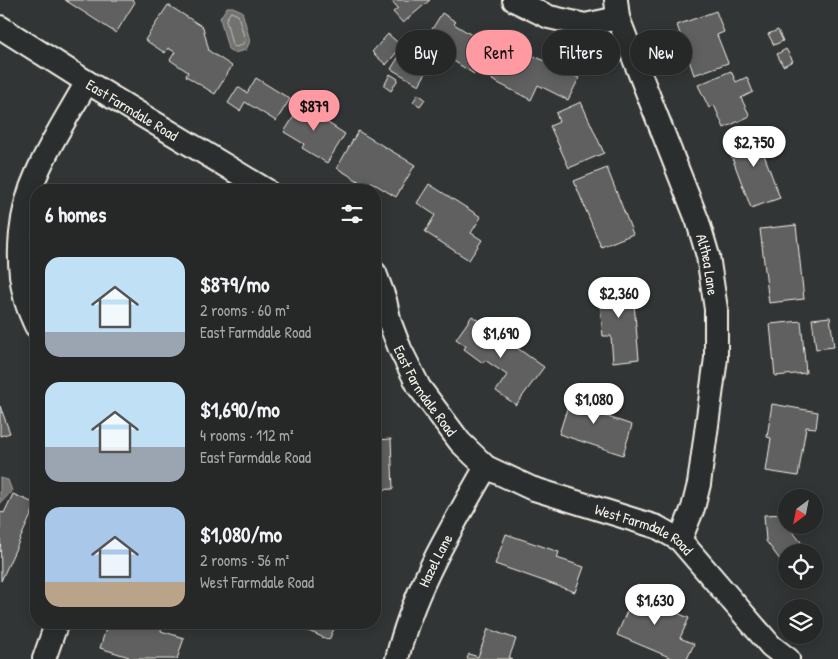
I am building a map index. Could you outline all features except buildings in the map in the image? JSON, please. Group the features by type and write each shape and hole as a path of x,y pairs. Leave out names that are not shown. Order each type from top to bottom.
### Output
{"street":[{"path":"514,0 549,17 585,25 617,9"},
{"name":"Althea Lane","path":"617,9 698,222 708,256 716,309 716,358 704,455 694,508 680,540"},
{"name":"East Farmdale Road","path":"0,26 87,82 256,184"},
{"path":"33,184 36,174 87,82"},
{"path":"30,192 20,238 21,269 25,298 30,311"},
{"name":"East Farmdale Road","path":"381,289 390,323 400,349 419,387 460,442 486,467"},
{"name":"West Farmdale Road","path":"486,467 531,488 657,527 680,540 774,654"},
{"name":"Hazel Lane","path":"397,659 416,597 441,547 486,467"},
{"path":"44,659 55,629"}],"water":[{"path":"227,7 233,7 242,11 250,41 246,50 234,53 228,49 220,18"},
{"path":"0,478 8,480 12,491 0,504"}]}
